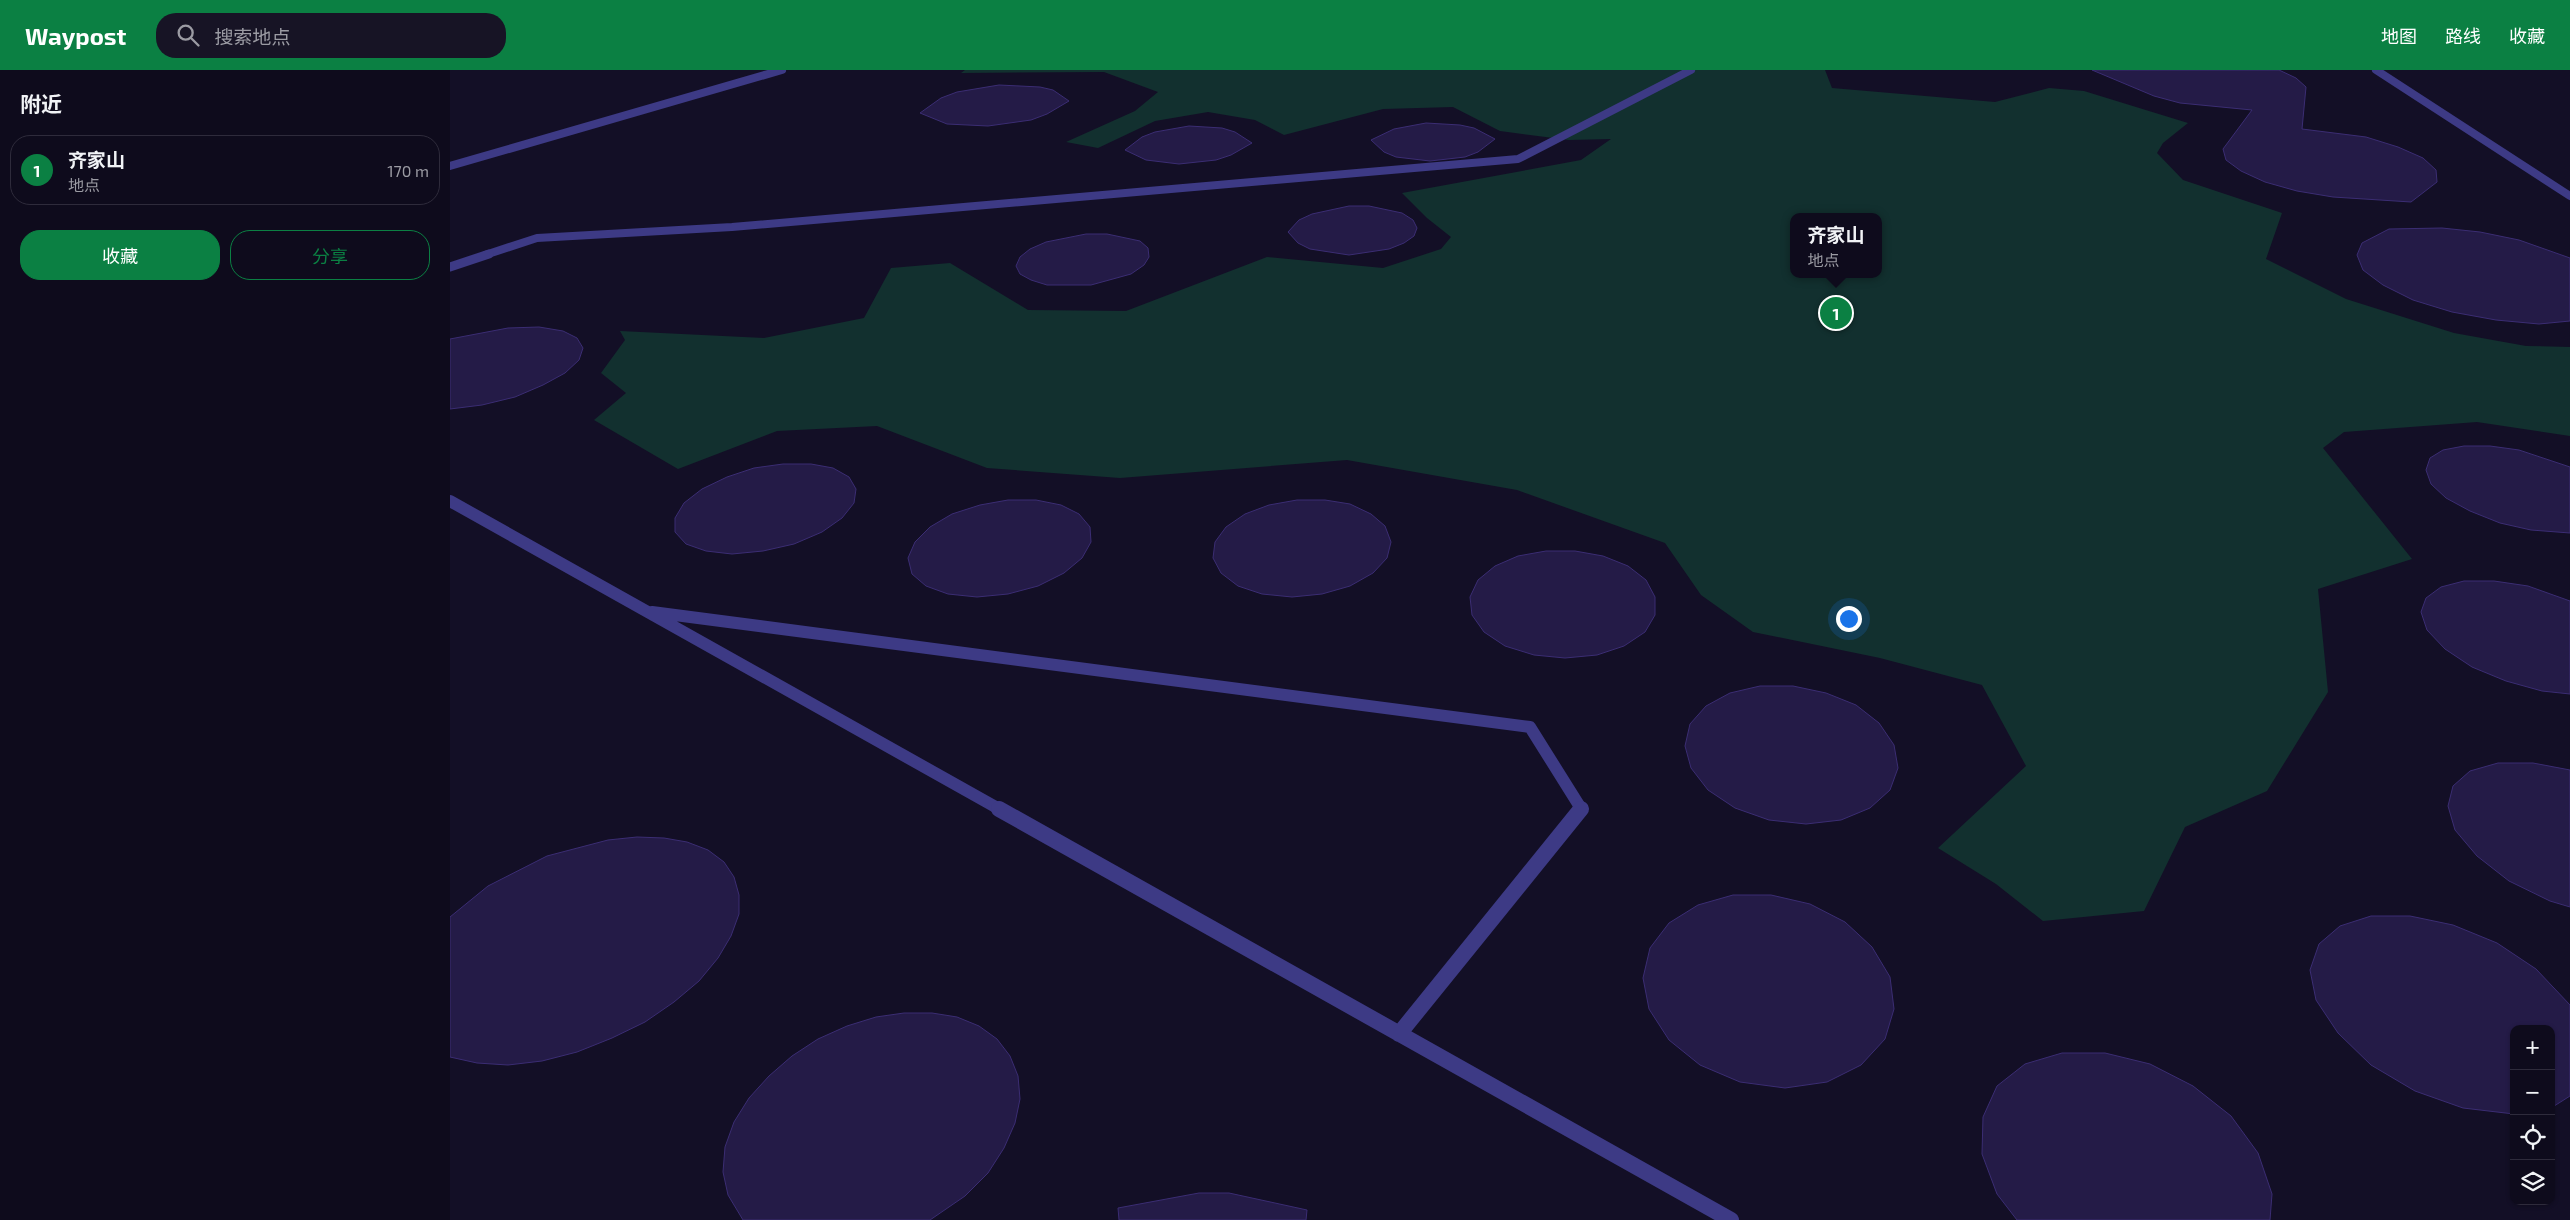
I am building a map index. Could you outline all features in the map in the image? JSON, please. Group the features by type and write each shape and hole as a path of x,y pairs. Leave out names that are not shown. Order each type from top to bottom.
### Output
{"lane":[{"path":"450,166 782,70"},
{"path":"450,267 538,238 732,227 1518,159 1691,70"},
{"path":"2376,70 2570,196"},
{"path":"450,501 1731,1220"},
{"path":"646,611 1530,726 1582,810 1399,1034"}],"green space":[{"path":"965,70 1825,70 1832,88 1995,102 2049,88 2084,91 2188,123 2163,143 2157,153 2183,180 2282,213 2266,259 2346,299 2454,333 2526,346 2570,347 2570,436 2477,422 2344,432 2323,448 2412,559 2318,589 2328,692 2267,791 2185,827 2144,911 2043,921 1996,884 1938,848 2026,766 1982,685 1880,658 1753,632 1701,595 1665,543 1517,490 1347,460 1120,478 987,468 877,426 777,431 678,469 594,420 626,393 601,373 625,340 620,331 764,338 864,318 891,268 950,263 1028,310 1126,311 1267,257 1383,268 1441,249 1451,237 1427,218 1402,193 1581,160 1611,139 1569,140 1500,131 1453,107 1383,109 1284,135 1255,120 1208,112 1155,121 1098,148 1066,142 1135,111 1158,92 1104,72 961,73"}],"building":[{"path":"2092,70 2279,70 2296,78 2306,87 2302,129 2366,137 2398,147 2423,158 2436,170 2437,182 2411,202 2333,197 2297,191 2265,182 2241,171 2226,160 2223,149 2252,110 2180,103 2154,96"},
{"path":"999,85 1040,87 1053,90 1069,101 1047,114 1031,120 988,126 947,124 920,113 941,98 957,92"},
{"path":"1426,123 1460,125 1474,128 1495,139 1478,152 1465,157 1430,161 1396,157 1384,152 1371,140 1394,129"},
{"path":"1189,126 1222,128 1235,132 1252,143 1231,155 1216,160 1179,164 1146,160 1125,150 1142,137 1155,132"},
{"path":"1349,206 1369,206 1402,213 1413,220 1417,228 1414,236 1404,243 1389,249 1349,255 1310,249 1298,243 1288,232 1299,220 1312,214"},
{"path":"2442,228 2480,232 2519,240 2570,258 2570,321 2539,324 2496,320 2452,312 2413,300 2383,285 2363,270 2357,255 2362,243 2389,229"},
{"path":"1086,234 1107,234 1140,241 1148,248 1149,257 1144,265 1131,274 1091,285 1047,285 1020,274 1016,266 1020,257 1030,249 1046,242"},
{"path":"539,327 563,331 577,338 583,348 579,360 565,373 515,397 482,405 450,409 450,339 508,328"},
{"path":"2464,446 2490,446 2519,450 2570,467 2570,533 2531,530 2500,523 2470,511 2446,498 2431,484 2426,470 2430,458 2443,450"},
{"path":"783,464 811,464 833,468 849,477 856,489 854,503 842,518 822,532 794,544 763,551 732,554 706,551 686,544 675,532 675,518 684,503 702,489 727,477 754,468"},
{"path":"1008,500 1036,500 1061,505 1079,514 1090,527 1091,542 1082,558 1064,573 1038,586 1008,594 977,597 948,594 926,586 912,574 908,558 915,542 930,527 952,514 980,505"},
{"path":"1297,500 1325,500 1350,504 1371,514 1385,526 1391,542 1387,558 1373,573 1350,586 1322,594 1292,597 1262,594 1238,586 1221,573 1213,558 1215,542 1226,527 1245,514 1269,505"},
{"path":"1546,551 1575,551 1603,556 1628,566 1646,580 1655,597 1655,615 1645,632 1624,646 1597,655 1565,658 1534,655 1505,646 1484,632 1472,615 1470,597 1478,580 1495,566 1518,556"},
{"path":"2464,581 2494,581 2528,586 2570,601 2570,694 2542,691 2506,681 2472,667 2445,649 2427,630 2421,612 2426,598 2441,587"},
{"path":"1760,686 1793,686 1826,693 1856,705 1879,723 1894,745 1898,768 1890,790 1870,808 1841,820 1806,824 1769,820 1735,808 1708,790 1691,768 1685,746 1690,724 1706,706 1730,693"},
{"path":"2498,763 2533,763 2570,770 2570,907 2550,901 2509,881 2477,856 2455,830 2448,806 2453,786 2470,771"},
{"path":"637,837 664,838 687,842 708,850 724,862 734,877 739,895 739,914 731,936 718,958 699,981 674,1002 645,1022 577,1052 542,1061 508,1065 477,1063 450,1057 450,917 488,886 547,856 608,840"},
{"path":"1733,895 1771,895 1810,904 1845,922 1872,947 1890,977 1894,1009 1885,1039 1861,1065 1827,1082 1785,1088 1740,1082 1700,1065 1669,1040 1649,1009 1643,978 1650,948 1669,923 1698,905"},
{"path":"2371,916 2410,916 2453,925 2497,943 2536,969 2570,1005 2570,1096 2555,1105 2555,1025 2510,1025 2510,1114 2463,1108 2415,1091 2371,1065 2338,1033 2316,1000 2310,970 2319,944 2340,926"},
{"path":"904,1013 932,1013 957,1017 979,1026 997,1039 1010,1056 1018,1076 1020,1099 1015,1123 1004,1148 988,1173 965,1196 930,1220 743,1220 728,1195 723,1172 725,1147 734,1122 749,1098 769,1076 792,1056 818,1039 847,1026 876,1017"},
{"path":"2062,1053 2105,1053 2150,1064 2193,1086 2231,1116 2258,1153 2272,1194 2270,1220 2017,1220 1997,1194 1982,1154 1983,1117 1997,1086 2025,1064"},
{"path":"1199,1193 1229,1193 1307,1210 1306,1220 1119,1220 1118,1208"}],"place":[{"name":"齐家山","path":"1836,313"}]}
